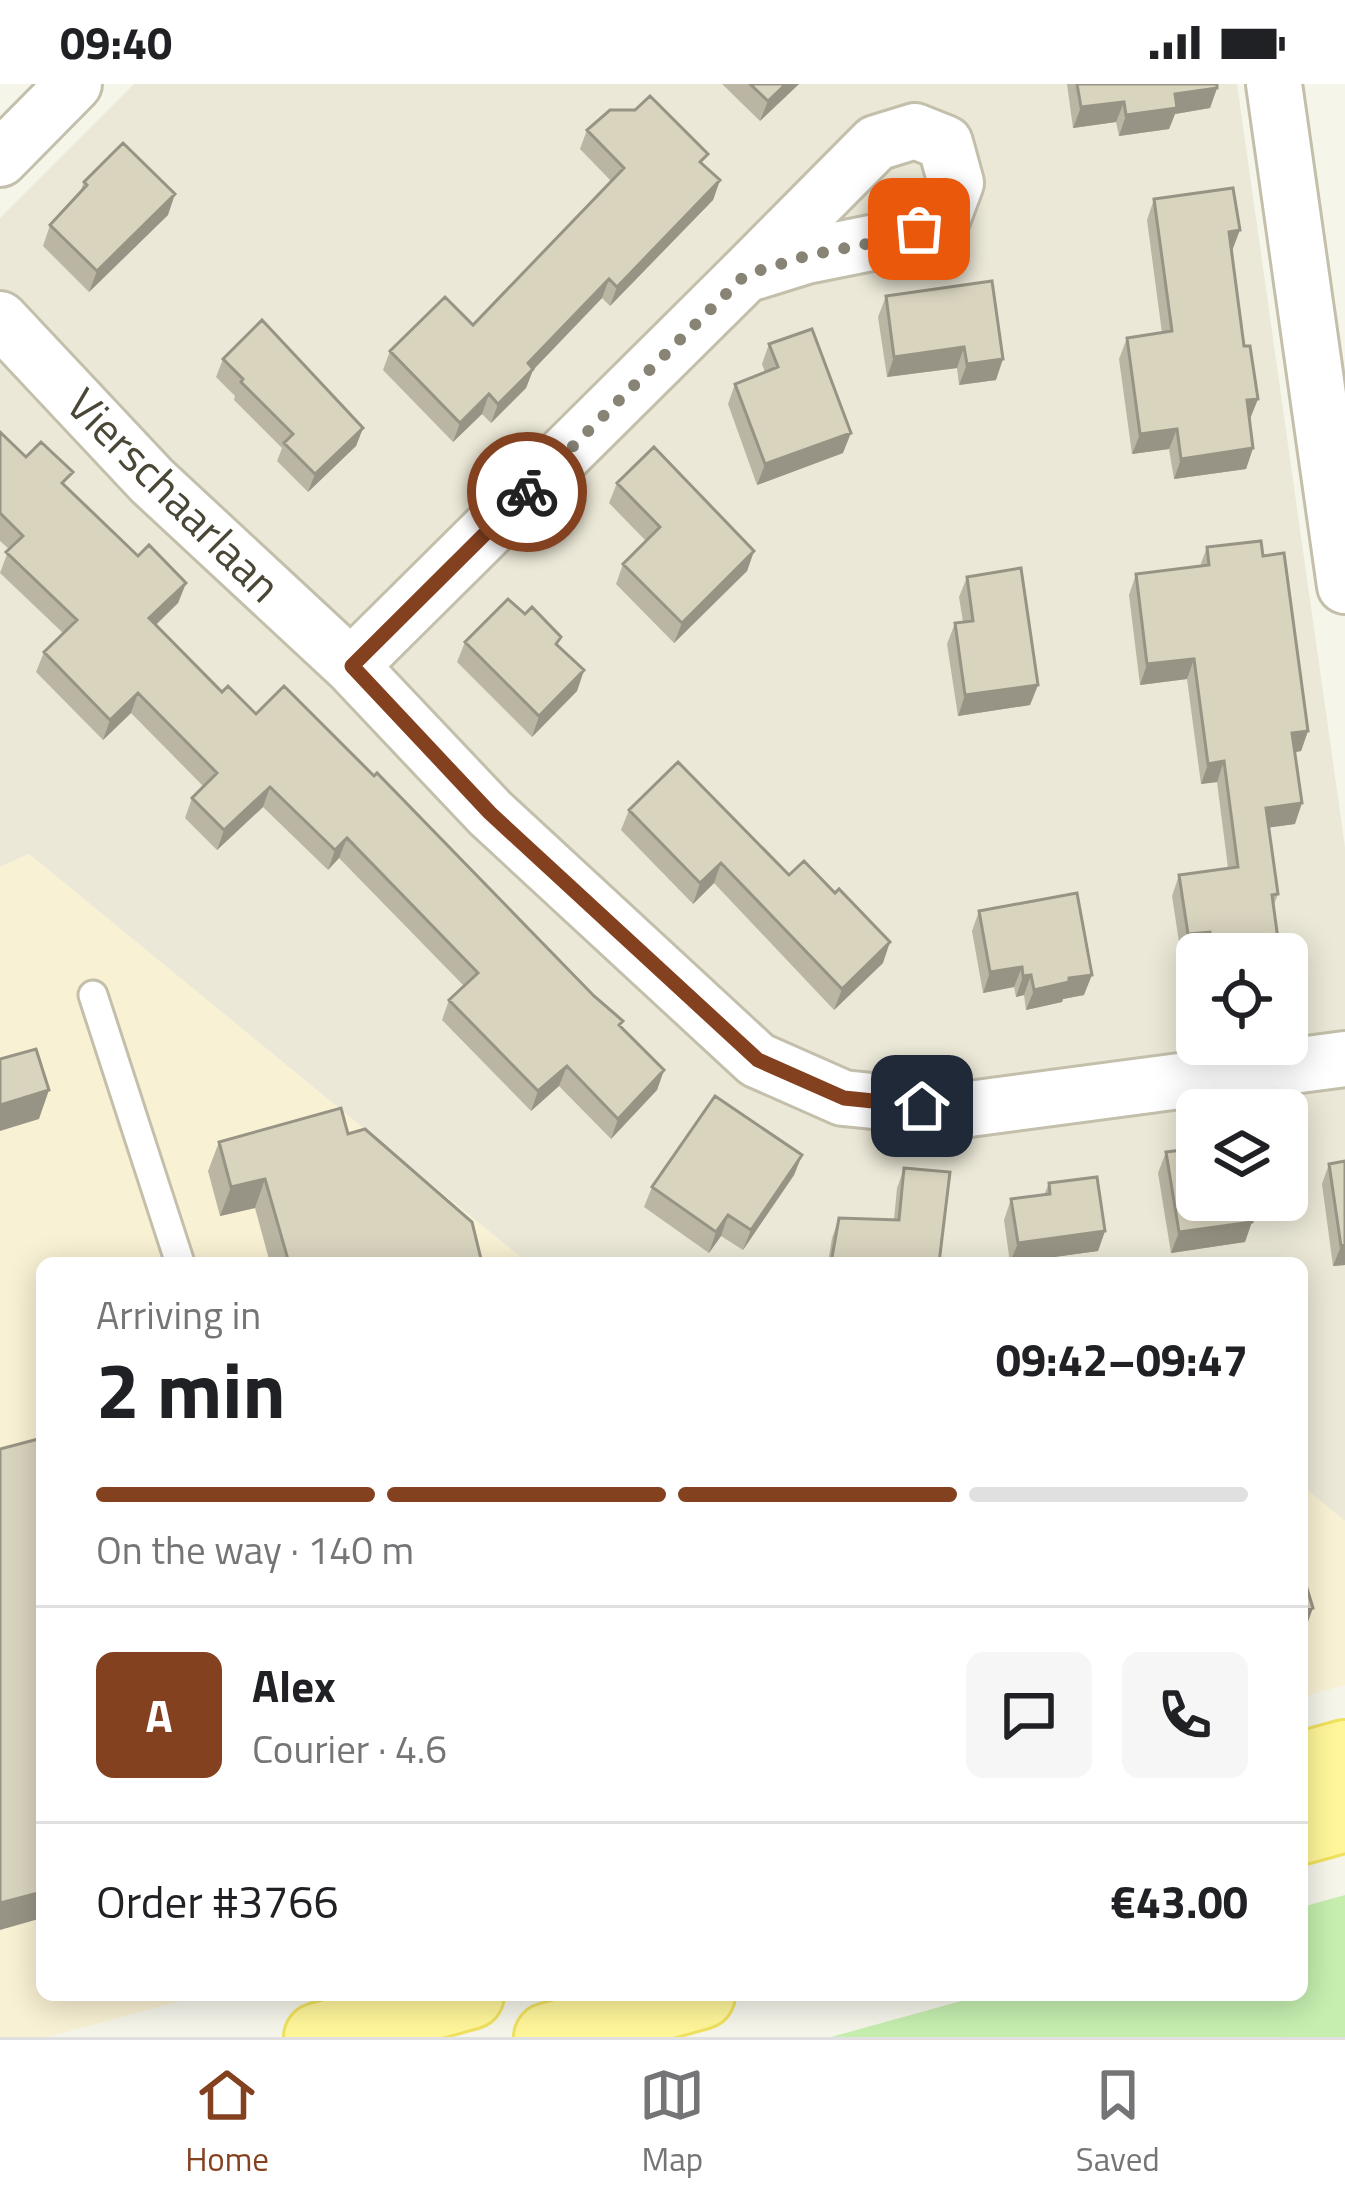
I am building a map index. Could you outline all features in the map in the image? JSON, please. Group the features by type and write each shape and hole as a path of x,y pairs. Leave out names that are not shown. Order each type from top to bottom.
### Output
{"main road":[{"path":"1308,1764 1345,1754"},
{"path":"1308,1828 1345,1818"},
{"path":"318,2037 448,2001"},
{"path":"548,2037 679,2001"}],"street":[{"path":"0,159 74,84"},
{"path":"1274,84 1345,586"},
{"path":"352,666 745,275"},
{"name":"Vierschaarlaan","path":"0,319 152,481 352,666 490,813 758,1060 844,1098 962,1111 1345,1059"}],"lane":[{"path":"93,995 178,1257"}],"shaded area":[{"path":"134,84 1237,84 1345,847 1345,1521 1308,1491 1308,1257 519,1257 29,854 0,867 0,218"},
{"path":"29,854 520,1257 36,1257 36,2001 181,2001 47,2037 0,2037 0,867"},
{"path":"1308,1491 1345,1521 1345,1685 1308,1695"}],"green space":[{"path":"1345,1895 1345,2037 831,2037 961,2001 1308,2001 1308,1905"}],"building":[{"path":"750,84 786,84 768,101"},
{"path":"1077,84 1217,84 1217,88 1175,94 1177,108 1126,115 1124,102 1081,107"},
{"path":"650,96 708,154 700,162 720,180 617,287 609,279 528,363 533,369 498,404 489,394 460,423 390,351 445,297 473,325 624,168 587,130 610,110 635,110"},
{"path":"123,143 175,194 97,271 50,225"},
{"path":"1233,188 1240,230 1229,232 1244,346 1250,346 1258,399 1247,400 1253,448 1181,459 1177,429 1140,434 1127,338 1172,331 1154,199"},
{"path":"992,281 1003,359 967,364 964,347 894,357 886,296"},
{"path":"262,320 363,428 315,474 284,443 293,434 223,359"},
{"path":"812,329 851,433 765,464 735,384 778,367 769,344"},
{"path":"0,432 26,457 41,442 73,472 62,483 138,556 149,545 186,583 149,618 222,692 228,686 256,714 284,686 623,1021 619,1025 664,1070 618,1119 567,1066 538,1091 449,1000 478,973 347,838 335,850 270,787 224,830 192,798 217,773 138,693 110,720 44,652 77,620 6,552 23,536 0,513"},
{"path":"654,447 754,551 682,623 623,564 660,527 617,483"},
{"path":"1261,541 1263,556 1284,553 1308,731 1292,733 1302,803 1266,808 1278,894 1272,895 1277,933 1188,933 1179,875 1238,867 1224,761 1208,764 1194,659 1147,664 1136,574 1209,565 1207,547"},
{"path":"1021,568 1038,685 965,695 955,623 973,621 967,577"},
{"path":"508,599 525,614 532,607 561,637 556,644 584,670 539,716 465,642"},
{"path":"678,762 789,875 804,861 835,893 839,889 890,942 842,989 721,863 700,883 629,810"},
{"path":"1077,893 1092,975 1034,990 1031,975 1023,976 1022,967 990,972 979,911"},
{"path":"36,1049 49,1090 0,1105 0,1059"},
{"path":"715,1096 802,1155 751,1230 728,1215 716,1232 652,1187"},
{"path":"341,1108 348,1134 365,1129 472,1222 481,1257 287,1257 265,1179 231,1187 219,1142"},
{"path":"1176,1151 1176,1214 1166,1152"},
{"path":"1345,1161 1345,1245 1341,1246 1329,1164"},
{"path":"904,1168 950,1172 940,1257 832,1257 839,1218 899,1220"},
{"path":"1097,1177 1105,1231 1018,1243 1011,1199 1050,1194 1049,1183"},
{"path":"1177,1221 1252,1221 1252,1222 1179,1232"},
{"path":"36,1440 36,1894 0,1903 0,1449"}],"way so far":[{"path":"527,492 745,275 919,229"}],"route":[{"path":"527,492 352,666 490,813 758,1060 844,1098 922,1106"}]}
